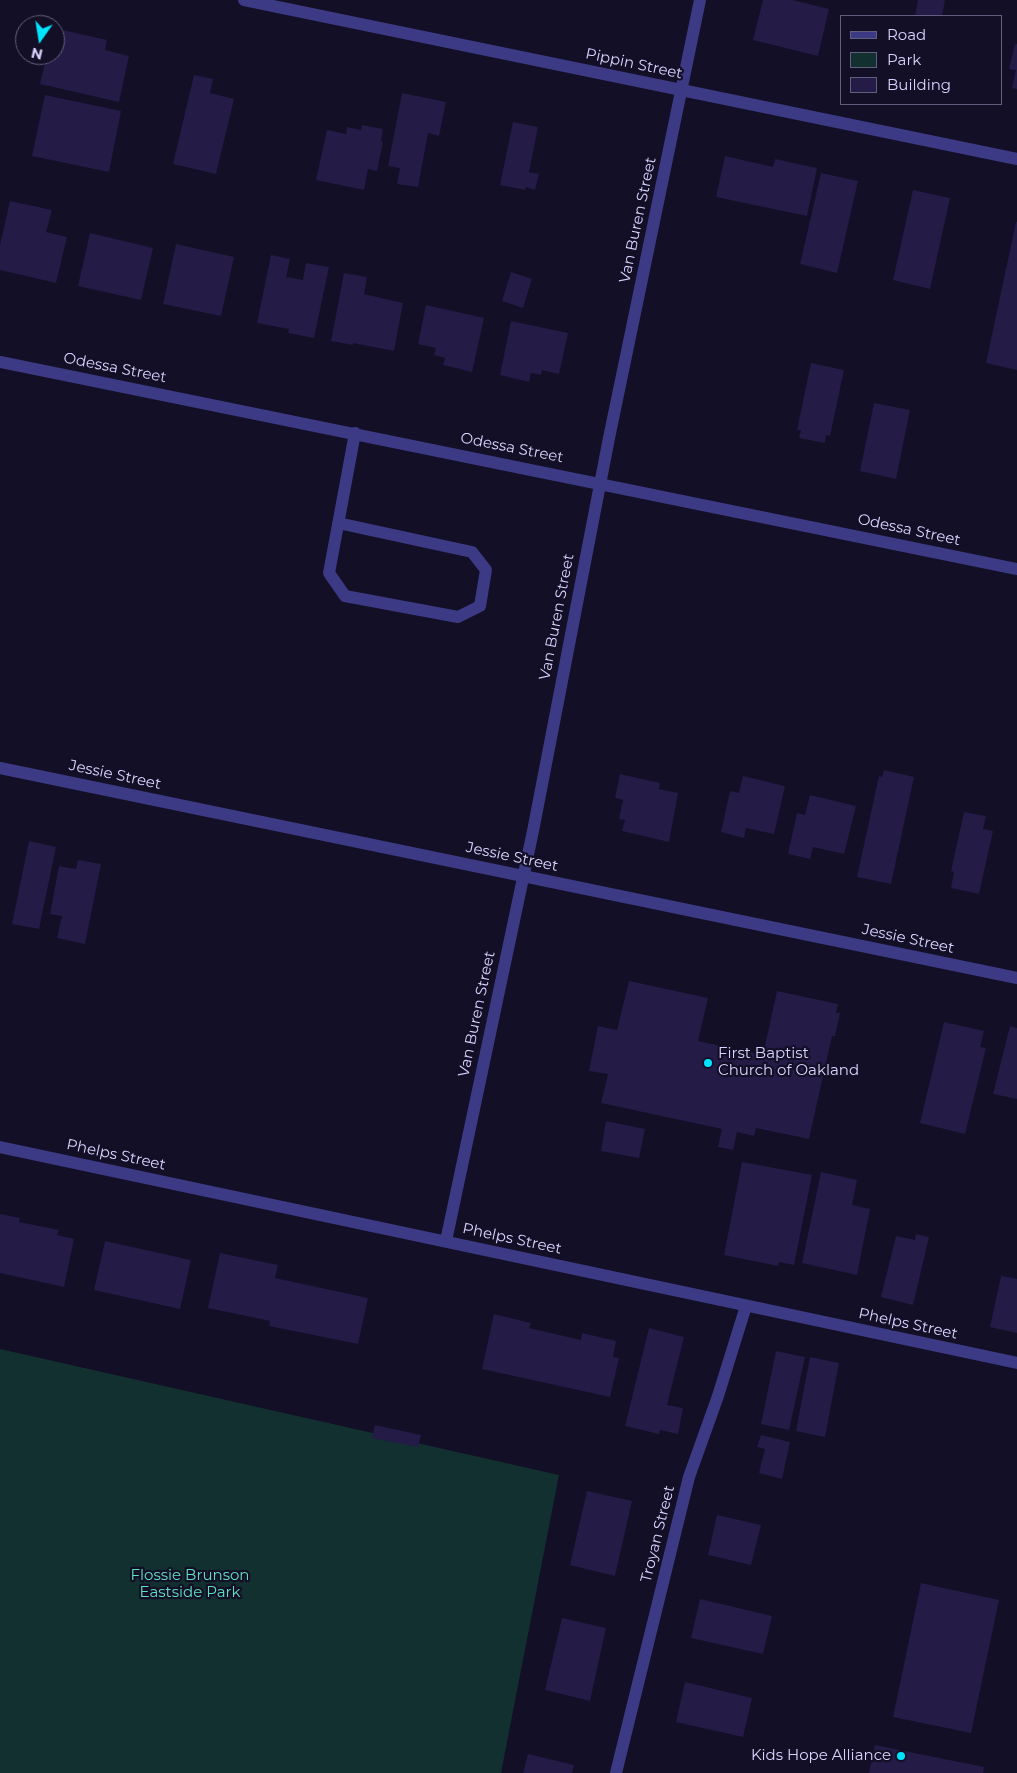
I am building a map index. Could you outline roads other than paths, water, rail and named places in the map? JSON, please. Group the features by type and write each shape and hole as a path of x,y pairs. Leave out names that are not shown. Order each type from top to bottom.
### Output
{"street":[{"name":"Pippin Street","path":"244,0 1017,159"},
{"name":"Van Buren Street","path":"446,1241 523,876 600,482 700,0"},
{"name":"Odessa Street","path":"0,362 600,482 1017,569"},
{"path":"338,523 472,552 486,570 480,606 458,617 346,596 329,573 338,523 355,433"},
{"name":"Jessie Street","path":"0,768 1017,978"},
{"name":"Phelps Street","path":"0,1147 1017,1363"},
{"name":"Troyan Street","path":"616,1773 689,1477 746,1306"}],"place":[{"name":"First Baptist Church of Oakland","path":"708,1063"},
{"name":"Kids Hope Alliance","path":"901,1756"}],"park label":[{"name":"Flossie Brunson Eastside Park","path":"190,1584"}]}
